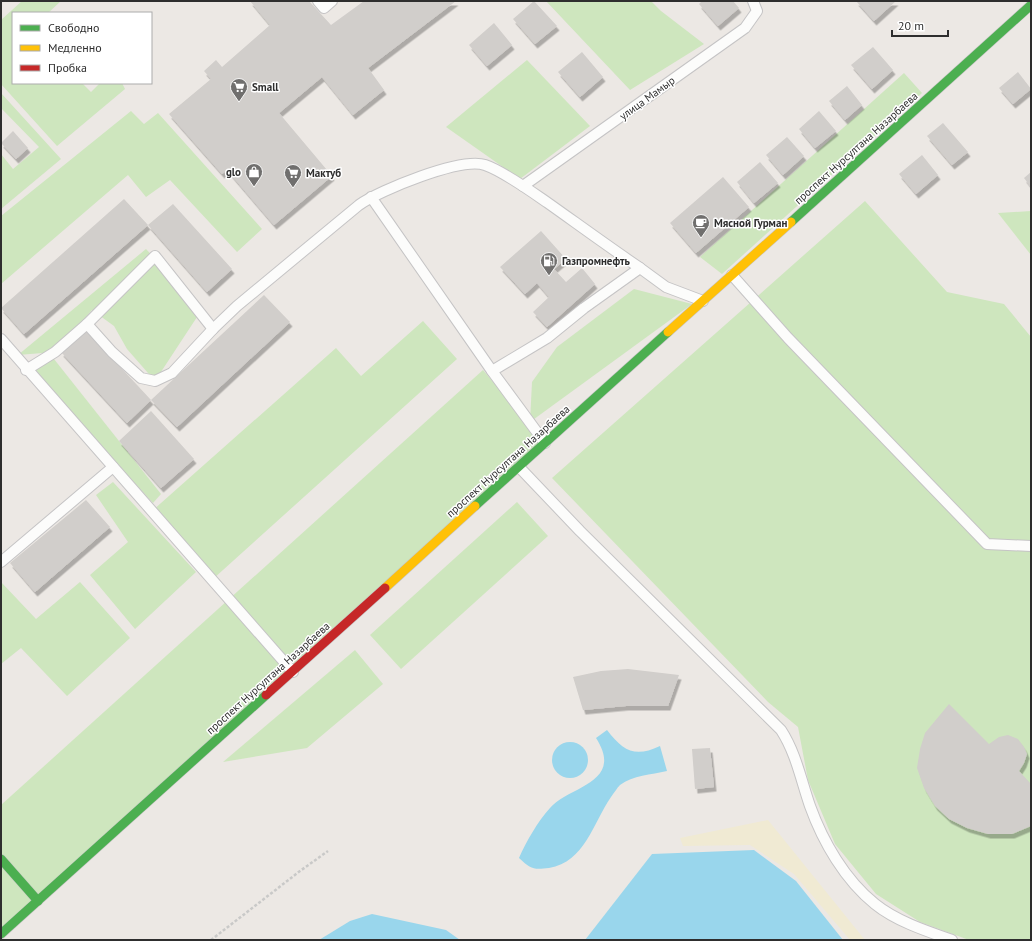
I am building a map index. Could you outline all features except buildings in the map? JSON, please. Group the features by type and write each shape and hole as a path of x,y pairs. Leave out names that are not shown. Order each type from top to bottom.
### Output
{"main road":[{"path":"1018,1 1029,10"},
{"name":"проспект Нурсултана Назарбаева","path":"1,934 545,443 1029,10"},
{"path":"1,859 38,901"}],"lane":[{"path":"318,1 324,8 332,1"},
{"name":"улица Мамыр","path":"523,186 745,28 756,11 753,1"},
{"path":"87,324 112,352 141,378 155,381 172,373 212,329 237,306 359,205 371,197 418,177 466,165 485,165 523,186 666,287 703,301"},
{"path":"371,197 492,371 545,443"},
{"path":"26,370 55,352 87,324 155,256 212,329"},
{"path":"492,371 547,338 584,308 640,268"},
{"path":"732,275 788,338 987,544 1031,546"},
{"path":"1,339 26,370 293,672"},
{"path":"1,562 113,467"},
{"path":"520,467 580,531 781,730 791,745 799,775 817,825 840,865 855,885 875,904 897,918 952,940"}],"path":[{"path":"211,940 300,870 328,851"}],"green space":[{"path":"22,1 61,1 49,12 12,12 12,84 83,84 91,92 99,84 122,84 125,89 57,146 1,84 1,20"},
{"path":"546,1 651,1 661,11 704,44 630,90"},
{"path":"527,60 590,126 520,179 446,127"},
{"path":"904,73 922,93 722,274 700,257"},
{"path":"1,93 61,159 1,209 1,154 13,169 39,147 1,108"},
{"path":"131,111 144,124 158,113 262,229 237,252 170,180 146,197 128,175 1,284 1,216"},
{"path":"865,201 947,292 1004,304 1031,337 1031,940 969,940 920,922 876,894 835,844 808,780 798,727 768,702 552,478"},
{"path":"1031,211 1031,255 998,213"},
{"path":"146,249 185,290 199,314 155,381 127,349 114,326 92,310 55,352 18,355"},
{"path":"634,289 692,304 530,422 532,382 557,347"},
{"path":"423,321 457,359 213,579 152,511 336,348 361,376"},
{"path":"50,354 161,494 153,503 33,373"},
{"path":"483,370 545,443 1,934 1,805"},
{"path":"113,482 196,572 135,629 90,575 128,542 96,495"},
{"path":"517,502 548,536 401,669 370,635"},
{"path":"1,582 36,619 80,582 130,638 67,696 21,648 1,664"},
{"path":"355,650 383,684 307,748 223,762"}],"sand":[{"path":"768,820 865,940 850,940 794,874 750,845 683,846 680,838"}],"water":[{"path":"607,730 624,747 636,752 651,750 660,746 667,771 636,777 620,785 605,807 587,840 580,850 571,858 561,864 549,868 536,869 530,867 519,858 529,839 541,819 550,808 591,782 599,774 604,765 603,753 596,738"},
{"path":"570,742 580,745 585,750 588,760 585,770 580,775 570,778 560,775 555,770 552,760 555,750 560,745"},
{"path":"754,850 796,881 843,940 585,940 652,854"},
{"path":"372,914 446,930 460,940 319,940 350,921"}],"traffic: fast":[{"path":"791,222 1031,5"},
{"path":"475,506 668,332"},
{"path":"1,934 266,695"},
{"path":"1,859 38,901"}],"traffic: slow":[{"path":"668,332 791,222"},
{"path":"385,588 475,506"}],"traffic: jam":[{"path":"266,695 385,588"}],"place":[{"name":"Small","path":"239,102"},
{"name":"glo","path":"254,187"},
{"name":"Мактуб","path":"293,188"},
{"name":"Мясной Гурман","path":"701,238"},
{"name":"Газпромнефть","path":"549,276"}]}
